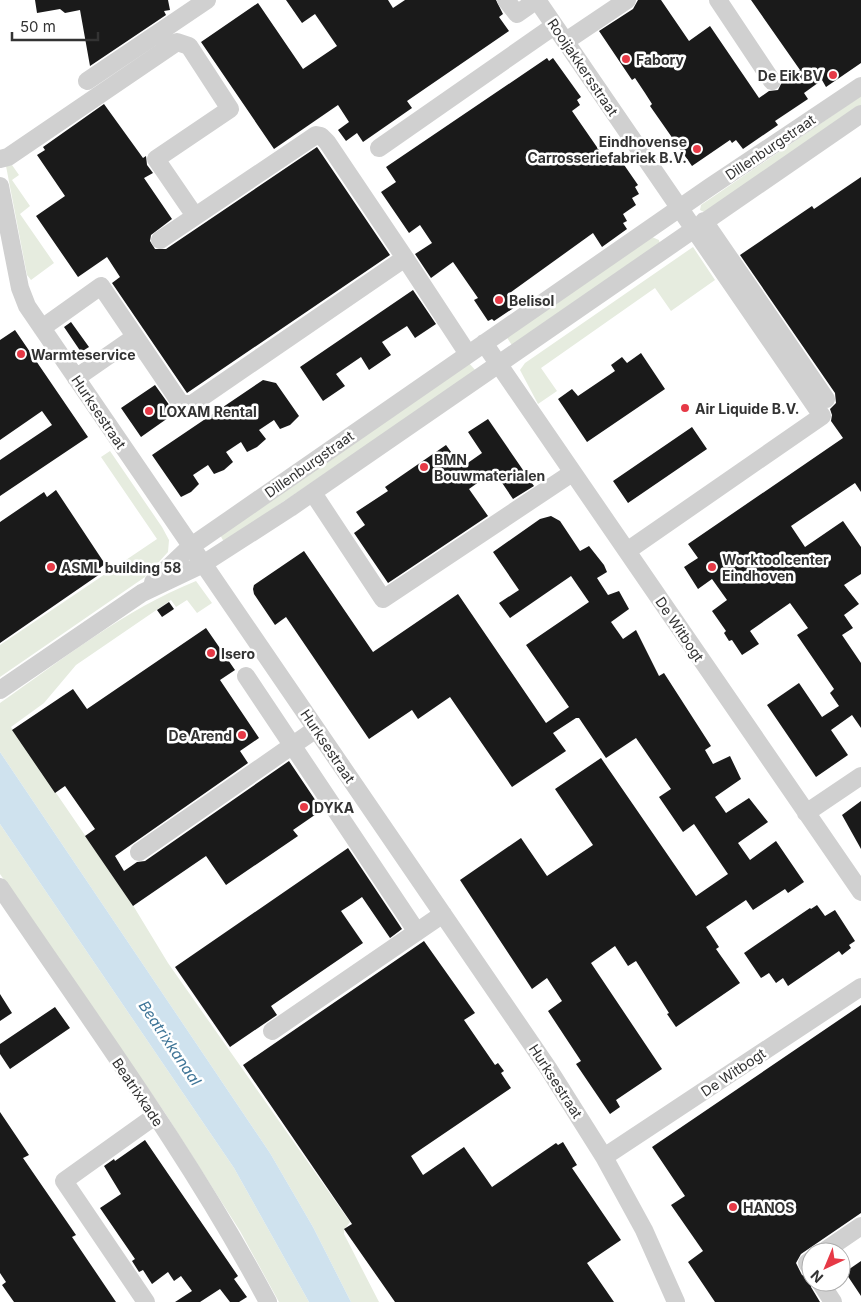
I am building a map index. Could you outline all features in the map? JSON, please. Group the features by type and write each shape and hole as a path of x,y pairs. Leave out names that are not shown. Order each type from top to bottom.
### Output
{"street":[{"path":"87,81 207,0"},
{"path":"506,0 517,14 537,0"},
{"name":"Rooijakkersstraat","path":"537,0 680,208"},
{"path":"566,42 627,0"},
{"path":"718,0 772,81"},
{"path":"379,148 554,26"},
{"path":"0,159 8,158 177,42 189,46 230,109 156,159 195,216"},
{"name":"Dillenburgstraat","path":"142,593 190,547 680,208 861,86"},
{"name":"Dillenburgstraat","path":"2,689 142,593 203,564 313,493 499,366 699,224 861,114"},
{"path":"160,240 313,135 319,135 327,142 468,354"},
{"name":"Hurksestraat","path":"0,186 20,288 27,306 548,1068 604,1158 644,1230 676,1302"},
{"path":"680,208 699,224 826,399"},
{"path":"626,551 822,416 699,224"},
{"path":"42,328 101,286 181,404 192,404 405,258"},
{"path":"76,378 135,337"},
{"path":"484,343 499,366"},
{"name":"De Witbogt","path":"499,366 861,892"},
{"path":"313,493 383,599 572,472"},
{"path":"246,676 417,932"},
{"path":"139,852 316,729"},
{"path":"806,813 861,776"},
{"name":"Beatrixkade","path":"0,887 155,1116 233,1237 268,1302"},
{"path":"272,1031 443,914"},
{"name":"De Witbogt","path":"604,1158 861,987"},
{"path":"146,1302 64,1181 155,1116"},
{"path":"838,1242 861,1226"}],"shaded area":[{"path":"861,96 861,107 706,213 700,210 701,205"},
{"path":"12,165 19,175 12,180 30,206 20,214 54,263 31,280 27,275 6,166"},
{"path":"652,237 659,240 660,245 513,347 506,336"},
{"path":"693,247 715,280 671,311 655,288 541,368 557,391 538,404 520,370 525,363"},
{"path":"468,362 476,371 224,542 219,533"},
{"path":"110,451 162,527 169,540 168,552 145,577 0,677 0,645 157,539 101,457"},
{"path":"196,581 212,603 197,613 187,600 176,607 171,600 76,665 44,703 11,727 134,907 168,963 350,1222 344,1230 344,1234 379,1302 351,1302 313,1227 270,1153 0,752 0,703 119,621 169,593"},
{"path":"0,824 234,1168 309,1302 279,1302 240,1231 165,1113 0,874"}],"water":[{"name":"Beatrixkanaal","path":"0,752 270,1153 313,1227 351,1302 309,1302 234,1168 0,824"}],"building":[{"path":"35,0 168,0 170,10 164,11 166,15 90,66 80,10 65,13 60,9 37,13"},
{"path":"286,0 388,0 393,8 405,0 496,0 503,14 499,17 509,31 407,101 412,108 363,142 357,133 346,141 338,130 349,122 338,105 274,149 201,42 258,3 303,69 337,46 315,14 302,23"},
{"path":"638,0 661,0 689,41 710,26 759,98 769,91 778,90 782,82 800,70 751,0 861,0 861,63 826,87 822,80 804,93 808,99 775,121 778,125 743,149 736,140 732,143 730,140 692,166 650,106 652,104 635,78 632,80 599,31 633,9"},
{"path":"547,58 549,61 553,58 581,97 577,100 580,105 572,111 610,166 620,159 638,185 635,187 639,194 632,198 636,205 623,214 627,221 623,223 627,229 602,247 593,233 507,295 515,307 494,321 492,319 488,321 474,300 478,298 453,262 431,278 415,254 432,243 420,225 409,233 381,192 396,182 386,167"},
{"path":"104,104 143,158 146,156 147,165 153,173 144,178 172,219 151,235 150,241 155,249 166,249 317,147 390,255 187,393 112,283 120,277 107,257 78,277 36,216 65,196 37,155 45,150 43,147"},
{"path":"861,177 861,492 855,483 791,526 805,547 843,521 861,547 861,574 844,585 859,604 844,615 853,628 842,635 861,663 861,728 852,715 831,730 848,755 816,777 767,705 799,683 822,717 839,706 830,693 834,689 797,635 808,628 790,603 750,631 759,644 742,655 732,640 729,641 724,633 726,631 712,611 727,600 712,579 698,589 684,567 698,558 688,544 843,438 831,421 830,409 836,403 835,393 740,255 812,206 814,209"},
{"path":"413,290 436,324 415,338 407,326 382,342 391,355 369,370 361,357 336,374 345,386 323,401 300,367"},
{"path":"71,322 89,347 81,352 64,327"},
{"path":"15,330 88,437 0,496 0,460 52,425 42,411 0,440 0,340"},
{"path":"641,353 665,389 587,442 558,399 572,389 578,396 615,371 611,365 622,357 627,363"},
{"path":"263,380 276,383 299,416 290,425 280,429 274,420 259,430 266,439 257,447 247,452 241,442 226,452 233,462 224,470 214,474 208,465 193,475 199,484 191,492 181,497 152,455"},
{"path":"155,385 175,413 141,437 121,408"},
{"path":"488,419 534,486 513,499 494,471 469,489 488,516 388,583 354,533 365,525 356,512 388,491 385,487 446,445 462,467 482,453 468,432"},
{"path":"692,427 707,449 628,503 613,481"},
{"name":"ASML building 58","path":"56,490 105,564 97,570 100,574 0,643 0,522 44,492 47,497"},
{"path":"551,516 560,521 580,551 589,546 604,565 607,572 597,578 608,595 619,591 629,609 611,622 623,639 636,630 659,676 664,673 711,746 705,750 713,764 730,756 741,779 715,797 726,813 749,798 768,822 738,843 750,860 776,841 804,882 788,893 785,889 753,910 746,900 706,927 719,947 716,949 740,983 676,1027 636,961 628,966 615,946 591,963 662,1069 616,1100 620,1107 610,1114 576,1064 581,1061 548,1011 562,1001 547,978 532,989 460,880 521,838 547,876 593,845 555,789 601,758 696,896 728,874 694,824 683,832 659,797 671,789 636,738 606,758 579,718 553,733 566,751 512,787 450,697 418,719 412,710 369,739 286,617 275,625 254,594 253,589 254,585 304,551 373,652 458,594 546,723 569,707 526,645 589,602 571,576 510,618 499,603 519,590 493,552 540,519"},
{"path":"169,602 174,609 162,617 157,610"},
{"path":"206,628 235,670 220,680 259,738 240,751 248,763 115,856 124,871 137,862 145,861 289,761 322,810 293,830 298,836 226,885 206,856 133,906 85,836 95,829 65,786 55,793 12,730 73,689 87,709"},
{"path":"861,801 861,849 842,815"},
{"path":"348,848 402,929 390,938 362,897 341,911 363,943 271,1006 277,1015 230,1047 175,967"},
{"path":"817,905 825,916 835,910 855,941 849,945 851,948 842,955 839,951 788,986 783,978 776,983 769,973 761,978 744,953"},
{"path":"424,941 475,1013 464,1020 495,1065 498,1063 504,1071 501,1073 511,1088 411,1156 423,1175 464,1147 492,1187 556,1143 558,1145 563,1142 577,1165 572,1168 621,1240 587,1263 614,1302 395,1302 344,1229 352,1224 243,1065"},
{"path":"0,994 12,1013 0,1021"},
{"path":"861,1005 861,1213 819,1242 801,1242 801,1254 796,1263 801,1273 801,1292 814,1292 820,1302 715,1302 688,1262 703,1251 671,1205 685,1196 652,1147"},
{"path":"55,1007 70,1028 10,1069 0,1054 0,1044"},
{"path":"0,1112 29,1155 23,1158 76,1235 72,1237 116,1302 14,1302 2,1285 6,1282 0,1273"},
{"path":"145,1140 238,1276 234,1279 247,1297 239,1302 230,1302 220,1289 200,1302 175,1302 192,1291 181,1276 174,1281 168,1272 152,1284 143,1270 139,1272 132,1261 135,1259 100,1208 121,1194 104,1166 114,1159 115,1161"},
{"path":"861,1261 861,1296 851,1281 851,1268"}],"place":[{"name":"Fabory","path":"626,59"},
{"name":"De Eik BV","path":"833,75"},
{"name":"Eindhovense Carrosseriefabriek B.V.","path":"697,149"},
{"name":"Belisol","path":"499,300"},
{"name":"Warmteservice","path":"21,354"},
{"name":"Air Liquide B.V.","path":"685,408"},
{"name":"LOXAM Rental","path":"149,411"},
{"name":"BMN Bouwmaterialen","path":"424,467"},
{"name":"ASML building 58","path":"51,567"},
{"name":"Worktoolcenter Eindhoven","path":"712,567"},
{"name":"Isero","path":"211,653"},
{"name":"De Arend","path":"242,735"},
{"name":"DYKA","path":"304,807"},
{"name":"HANOS","path":"733,1207"}]}
